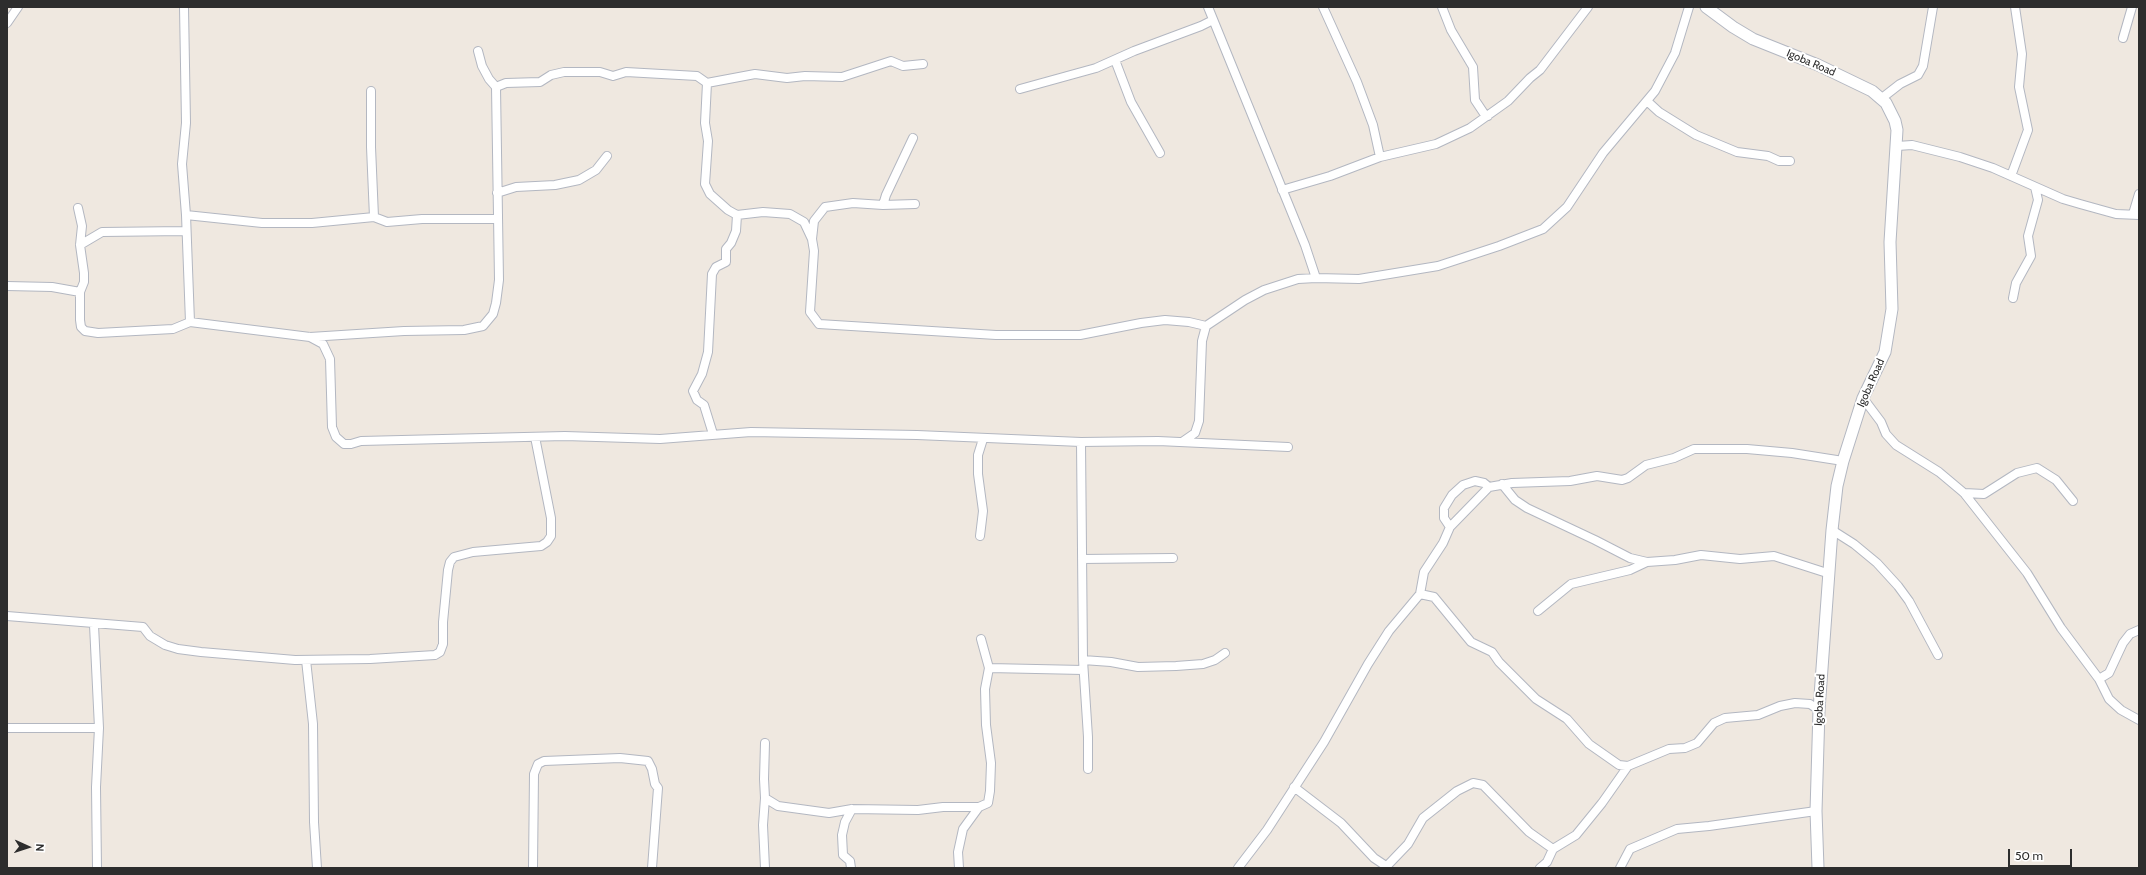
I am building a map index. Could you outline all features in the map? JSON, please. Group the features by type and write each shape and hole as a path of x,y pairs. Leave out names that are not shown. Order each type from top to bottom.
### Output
{"street":[{"path":"7,23 18,7"},
{"path":"184,7 186,123 182,164 186,215 190,322"},
{"path":"1208,7 1316,278"},
{"path":"1323,7 1357,82 1373,125 1380,156"},
{"path":"1442,7 1451,30 1472,67 1475,100 1485,115 1488,116"},
{"path":"1282,190 1330,176 1380,156 1436,144 1454,137 1488,116 1508,101 1530,78 1540,70 1588,7"},
{"path":"1182,442 1195,433 1200,421 1202,342 1206,326 1245,300 1264,290 1298,279 1316,278 1359,280 1438,266 1499,246 1543,229 1567,207 1603,153 1655,91 1675,53 1689,7"},
{"name":"Igoba Road","path":"1706,7 1733,27 1753,39 1822,67 1872,91 1882,98 1895,121 1897,146 1891,235 1892,309 1885,352 1863,398 1837,486 1827,573 1819,710 1816,811 1818,868"},
{"path":"1882,98 1900,84 1918,75 1923,66 1933,7"},
{"path":"2011,176 2028,130 2019,87 2022,54 2015,7"},
{"path":"2123,38 2132,7"},
{"path":"1020,90 1090,70 1213,20"},
{"path":"78,208 82,226 80,245 84,278 80,292 80,320 81,327 85,331 98,332 174,329 190,322 310,337 404,331 464,330 483,326 489,321 496,303 499,280 496,87 489,79 482,66 478,51"},
{"path":"1115,60 1131,102 1160,153"},
{"path":"496,87 506,83 540,82 551,75 564,72 600,72 613,76 626,72 697,76 706,83 755,74 787,78 805,76 842,77 891,61 903,66 923,64"},
{"path":"706,83 705,123 708,141 705,184 710,194 728,210 737,214 763,212 790,214 804,222 812,239"},
{"path":"371,91 374,217"},
{"path":"1647,101 1659,112 1696,135 1737,152 1768,156 1779,161 1790,161"},
{"path":"883,205 886,195 913,138"},
{"path":"1897,146 1912,145 1960,157 2011,176 2063,199 2101,210 2136,214 2139,194"},
{"path":"497,193 516,187 555,186 579,180 596,170 607,156"},
{"path":"2012,298 2016,283 2031,256 2028,236 2038,200 2035,187"},
{"path":"915,204 883,205 853,203 824,208 814,221 812,239 814,260 810,312 819,324 996,335 1080,336 1141,323 1165,320 1189,322 1206,326"},
{"path":"713,434 704,405 697,400 693,391 702,374 708,352 712,274 716,267 726,262 726,249 731,243 736,231 737,214"},
{"path":"186,215 262,223 312,223 374,217 387,222 422,219 498,219"},
{"path":"80,245 102,232 186,231"},
{"path":"7,286 42,286 80,292"},
{"path":"327,351 328,345 331,341 342,335"},
{"path":"310,337 322,344 330,359 332,427 336,437 344,444 362,441 535,437 660,439 751,432 804,432 1081,442 1182,442 1288,447"},
{"path":"1863,398 1881,422 1886,434 1896,445 1939,472 1964,493 2027,573 2061,628 2099,679 2110,699 2121,710 2139,720"},
{"path":"7,616 39,617 94,625 143,627 150,636 165,645 178,650 306,660 425,657 440,652 443,644 443,622 450,562 454,557 465,554 541,546 547,542 551,536 551,518 535,437"},
{"path":"980,536 983,511 978,474 978,455 983,439"},
{"path":"1081,442 1083,670 1088,737 1088,770"},
{"path":"1238,868 1267,830 1324,742 1368,664 1389,631 1420,594 1424,572 1443,544 1450,527 1489,487 1502,484 1542,481 1570,481 1597,476 1622,480 1628,478 1646,465 1674,458 1694,449 1747,449 1819,456 1843,462"},
{"path":"1964,493 1984,494 2017,473 2037,468 2056,480 2073,500"},
{"path":"1450,527 1444,518 1444,508 1452,495 1463,485 1475,481 1484,483 1489,487"},
{"path":"1502,484 1515,500 1527,508 1630,558 1647,562 1675,560 1700,555 1740,559 1774,556 1827,573"},
{"path":"1832,530 1854,544 1877,563 1898,586 1909,600 1938,655"},
{"path":"1082,559 1173,558"},
{"path":"1538,611 1571,584 1630,570 1647,562"},
{"path":"1423,578 1434,597 1471,642 1492,652 1499,662 1536,699 1567,719 1589,744 1619,765 1628,766 1669,749 1686,748 1697,743 1714,723 1725,718 1758,715 1780,706 1794,703 1810,704 1819,710"},
{"path":"1420,594 1434,597"},
{"path":"94,625 98,728 96,787 97,868"},
{"path":"2099,679 2109,673 2122,643 2130,634 2139,630"},
{"path":"765,798 778,806 829,813 852,809 918,810 943,807 979,807 988,803 991,763 986,725 985,689 989,668 981,639"},
{"path":"1083,660 1111,662 1138,667 1176,666 1203,664 1215,660 1225,653"},
{"path":"306,660 313,724 316,868"},
{"path":"989,668 1083,670"},
{"path":"7,728 98,728"},
{"path":"765,743 765,798 763,824 766,868"},
{"path":"533,868 534,774 538,764 544,761 620,758 648,761 652,769 655,784 658,788 652,868"},
{"path":"1540,868 1547,862 1553,849 1576,835 1602,803 1628,766"},
{"path":"1294,787 1341,823 1374,858 1386,867 1408,844 1423,818 1457,791 1473,783 1483,785 1529,832 1553,849"},
{"path":"960,868 958,852 963,829 979,807"},
{"path":"851,868 850,861 843,855 842,835 845,822 852,809"},
{"path":"1620,868 1630,849 1677,829 1816,811"}]}
